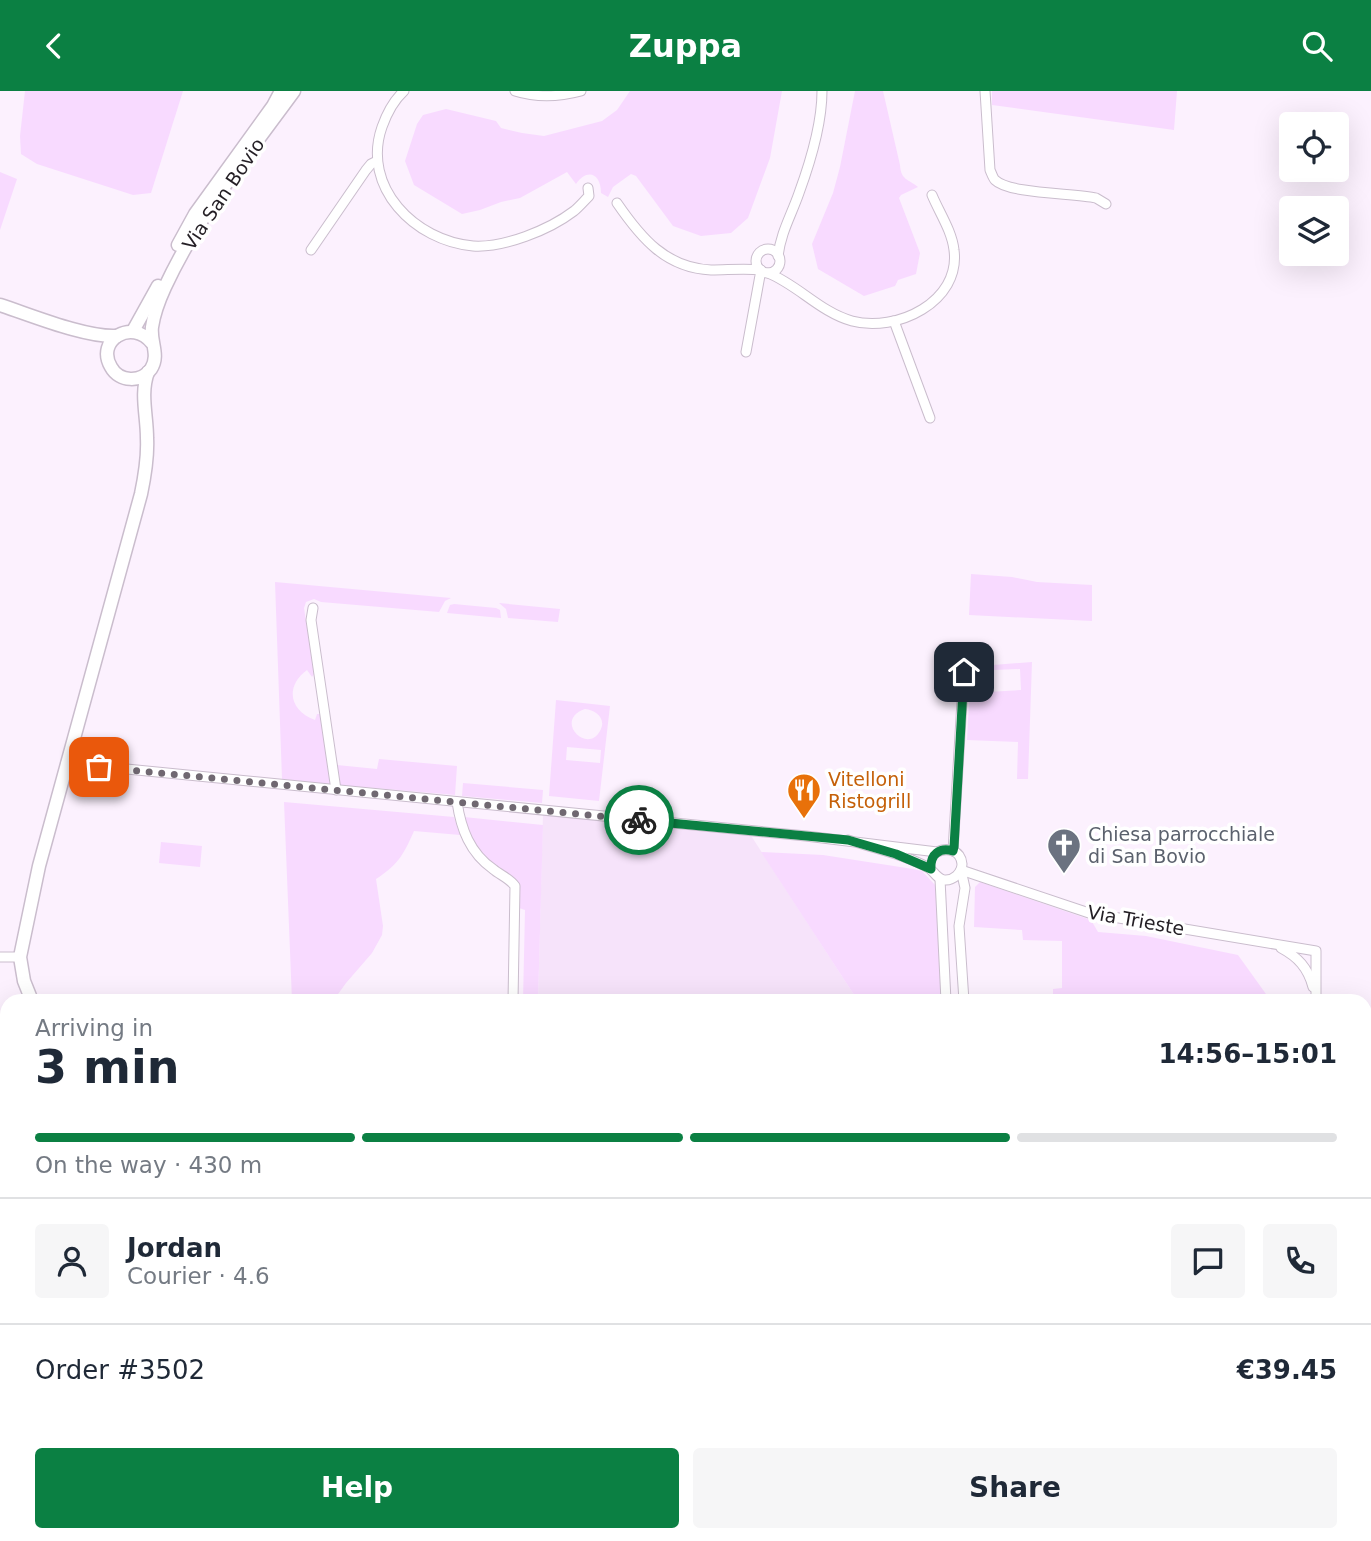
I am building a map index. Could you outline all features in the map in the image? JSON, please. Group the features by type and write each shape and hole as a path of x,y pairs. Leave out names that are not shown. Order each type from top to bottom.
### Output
{"main road":[{"name":"Via San Bovio","path":"134,331 195,214 281,91"},
{"name":"Via San Bovio","path":"20,957 39,866 141,494 147,447 145,381 155,358 151,330 155,314 176,265 204,217 294,91"},
{"path":"0,305 86,332 117,336"},
{"path":"148,372 135,379 118,375 112,369 108,351 111,342 126,332 134,331 146,336 152,343"},
{"path":"86,332 108,351"},
{"path":"126,378 144,403"},
{"path":"20,957 29,994"}],"street":[{"path":"404,91 390,107 385,119 377,146 378,167 391,200 417,224 435,235 458,244 475,246 515,239 545,227 573,211 589,196 588,188"},
{"path":"515,91 557,96 581,91"},
{"path":"617,203 649,244 668,258 688,266 709,269 765,272 777,268 784,229 798,196 816,134 822,91"},
{"path":"985,91 990,170 994,179 1004,185 1096,198 1106,204"},
{"path":"311,250 366,170 377,161"},
{"path":"799,289 772,250 760,252 756,264 765,272 799,289 822,308 854,322 874,324 894,321 916,313 931,303 943,293 950,281 954,252 932,195"},
{"path":"728,269 743,266 784,229"},
{"path":"746,352 765,272"},
{"path":"894,321 930,418"},
{"path":"313,608 311,620 336,790"},
{"path":"953,851 964,668"},
{"path":"66,763 848,840 937,852 944,849 953,851 961,860 965,888 959,926 964,994"},
{"path":"457,802 463,829 474,851 492,869 515,885 513,994"},
{"path":"848,840 896,854 931,869 940,879 952,879 961,870"},
{"path":"931,869 932,859 937,852"},
{"name":"Via Trieste","path":"961,870 1089,913 1316,951 1316,994"},
{"path":"940,879 946,994"},
{"path":"1275,944 1303,964 1315,994"},
{"path":"0,957 20,957"}],"shaded area":[{"path":"25,91 183,91 151,193 133,195 37,164 21,154 20,136"},
{"path":"630,91 782,91 770,158 748,218 731,233 701,236 673,226 636,176 631,174 613,187 608,197 601,193 599,181 593,175 585,176 576,184 567,172 520,198 462,214 414,185 405,161 417,124 423,115 446,109 496,121 501,128 544,136 602,121 617,110"},
{"path":"855,91 883,91 902,174 918,187 899,198 920,253 916,274 898,280 895,286 864,296 818,269 812,244 833,193"},
{"path":"992,91 1177,91 1174,130 992,105"},
{"path":"0,172 17,179 0,230"},
{"path":"971,574 1092,585 1092,621 969,615"},
{"path":"275,582 451,598 445,601 439,612 321,602 314,599 306,602 304,608 314,674 312,677 307,670 300,676 295,683 293,698 306,716 315,720 317,714 320,714 330,784 282,779"},
{"path":"499,603 560,609 558,622 508,618 506,609"},
{"path":"450,605 496,608 500,610 501,618 447,613"},
{"path":"1032,662 1028,779 1017,779 1018,742 967,740 970,680 987,679 988,692 1021,690 1020,669 994,670 993,665"},
{"path":"556,700 610,706 599,801 549,796","holes":["585,709 596,713 602,723 600,731 588,739 581,737 572,727 576,714","567,747 601,750 600,763 566,760"]},
{"path":"379,759 457,766 455,795 340,785 337,765 377,769"},
{"path":"463,783 543,790 542,803 462,796"},
{"path":"284,802 454,817 460,835 414,831 400,858 376,879 382,935 372,953 338,994 292,994"},
{"path":"543,814 750,834 853,994 538,994"},
{"path":"464,817 543,825 538,994 523,994 525,910 519,908 519,883 493,864 474,840"},
{"path":"161,842 202,846 200,867 159,863"},
{"path":"761,852 823,855 913,869 922,871 936,886 942,994 853,994"},
{"path":"980,882 1091,920 1098,932 1146,936 1238,955 1266,994 1053,994 1053,989 1062,988 1062,941 1023,940 1022,930 974,927 975,887"}],"way so far":[{"path":"99,767 639,820"}],"place":[{"name":"Vitelloni Ristogrill","path":"804,820"},
{"name":"Chiesa parrocchiale di San Bovio","path":"1064,875"}],"route":[{"path":"639,820 848,840 896,854 931,869 935,853 944,849 953,851 954,847 964,672"}]}
